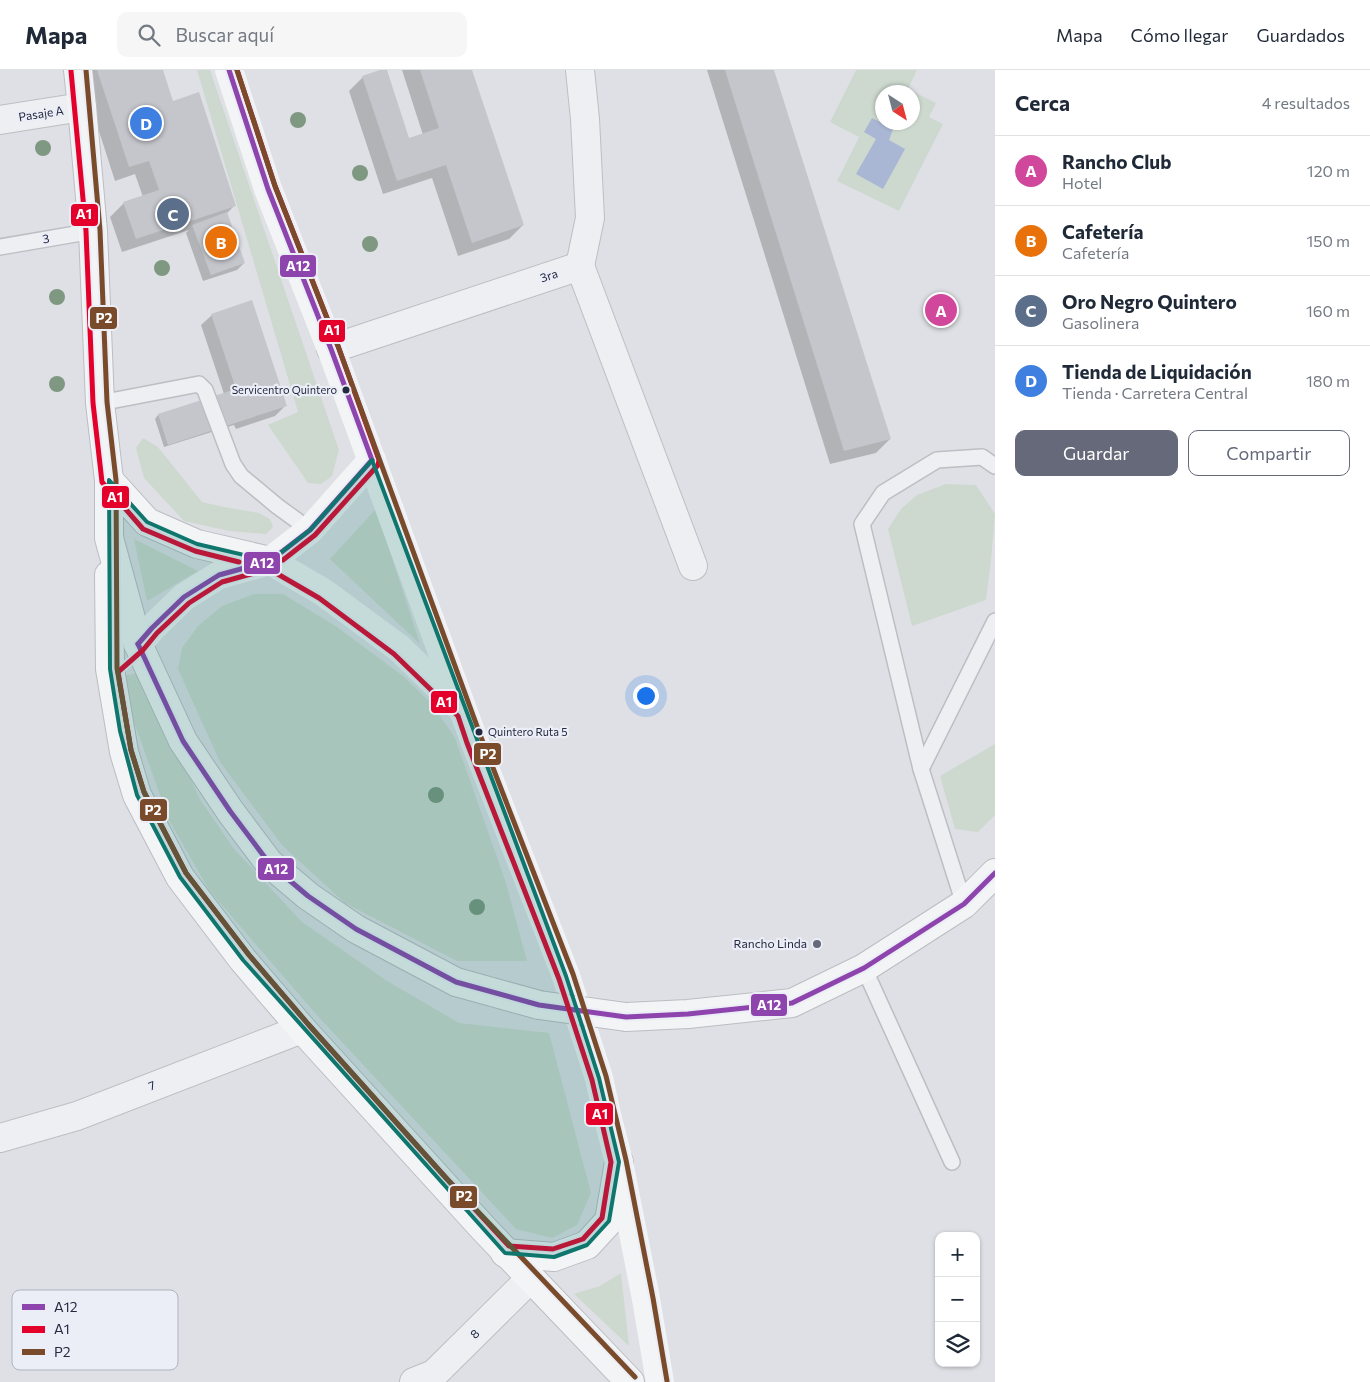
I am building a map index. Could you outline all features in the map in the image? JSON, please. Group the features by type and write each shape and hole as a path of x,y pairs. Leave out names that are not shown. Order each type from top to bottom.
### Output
{"main road":[{"path":"78,70 93,231 100,403 109,480 110,669 124,752 137,795 180,876 243,960 302,1029 482,1228 630,1382"},
{"path":"229,70 268,189 331,348 465,712 566,976 599,1078 620,1162 660,1382"},
{"path":"110,669 138,644 184,597 219,575 270,561 310,530 372,460"},
{"path":"109,480 147,522 197,544 270,561 323,592 399,648 465,712"},
{"path":"109,538 138,644 183,741 230,811 269,863 308,896 356,929 456,982 539,1005 626,1017 688,1014 792,1003 864,968 964,904 995,873"},
{"path":"505,1252 554,1257 587,1245 609,1220 620,1162"}],"street":[{"path":"580,70 585,119 590,218 580,266 693,566"},
{"name":"Pasaje A","path":"0,120 82,107"},
{"name":"3ra","path":"331,348 580,266"},
{"name":"7","path":"0,1138 77,1116 302,1029"},
{"name":"8","path":"414,1382 434,1374 530,1279"}],"lane":[{"name":"3","path":"0,247 93,231"},
{"path":"100,403 199,384 205,390 233,464 241,476 310,530"},
{"path":"964,904 921,769 862,524 883,493 937,460 982,457 995,466"},
{"path":"921,769 995,621"},
{"path":"864,968 952,1162"}],"highlighted area":[{"path":"372,460 566,976 599,1078 619,1162 609,1221 587,1245 554,1257 505,1253 243,960 180,877 137,795 120,731 110,669 109,480 147,522 197,544 270,561 310,530"}],"shaded area":[{"path":"197,70 210,70 339,450 332,476 321,484 308,483 268,425 298,412"},
{"path":"856,70 917,70 910,85 875,85 875,130 920,130 920,95 936,103 929,117 943,124 899,211 837,181 859,137 830,122"},
{"path":"143,438 158,447 202,502 259,513 270,519 273,527 266,534 229,531 184,521 144,478 136,448"},
{"path":"946,484 976,485 995,514 986,600 912,626 888,529 901,509 917,495"},
{"path":"376,509 420,644 330,559"},
{"path":"134,539 198,571 147,601"},
{"path":"254,594 283,594 337,627 403,676 432,704 455,738 506,883 527,961 457,961 345,903 282,845 220,762 178,669 182,648 198,626 222,606"},
{"path":"139,673 201,801 234,849 302,922 387,981 459,1023 549,1033 591,1193 577,1225 552,1238 516,1229 316,1014 209,890 169,820 127,702 123,676"},
{"path":"995,744 995,815 978,832 955,829 940,776"},
{"path":"621,1273 629,1346 574,1294 600,1286"}],"water":[{"path":"872,118 875,120 875,130 893,130 889,140 905,149 883,189 856,174 876,139 864,132"}],"building":[{"path":"97,70 163,70 173,101 199,92 236,206 136,239 123,202 159,190 149,161 129,167"},
{"path":"380,70 387,70 409,138 439,128 420,70 472,70 524,225 472,243 446,165 397,181 362,76"},
{"path":"725,70 774,70 891,439 844,451"},
{"path":"227,212 245,263 211,275 192,225"},
{"path":"252,300 287,406 168,445 158,414 236,389 211,314"}],"transit line":[{"name":"P2","path":"86,70 100,230 107,402 116,480 117,668 131,750 144,792 186,873 249,955 447,1179 635,1377"},
{"name":"A12","path":"229,70 268,189 372,460"},
{"name":"A1","path":"237,70 275,186 338,346 379,460 378,465 315,535 283,560"},
{"name":"P2","path":"237,70 275,186 338,346 481,737 573,974 606,1076 626,1160 667,1381"},
{"name":"A1","path":"71,71 86,231 93,403 102,482 143,529 195,551 239,562"},
{"name":"A12","path":"138,644 184,597 219,575 270,561 310,530 372,460"},
{"name":"A1","path":"269,569 319,598 394,654 458,716 559,979 592,1080 611,1162 602,1218 583,1239 553,1249 509,1246 308,1024 249,955 186,873 144,792 131,750 118,672 143,650 157,633 189,603 222,582 269,569"},
{"name":"A12","path":"138,644 183,741 230,811 269,863 308,896 356,929 456,982 539,1005 626,1017 688,1014 792,1003 864,968 964,904 995,873"}],"place":[{"name":"Tienda de Liquidación","path":"146,123"},
{"name":"Oro Negro Quintero","path":"173,214"},
{"name":"Cafetería","path":"221,242"},
{"name":"Rancho Club","path":"941,310"},
{"name":"Servicentro Quintero","path":"346,390"},
{"name":"Quintero Ruta 5","path":"479,732"},
{"name":"Rancho Linda","path":"817,944"}]}
